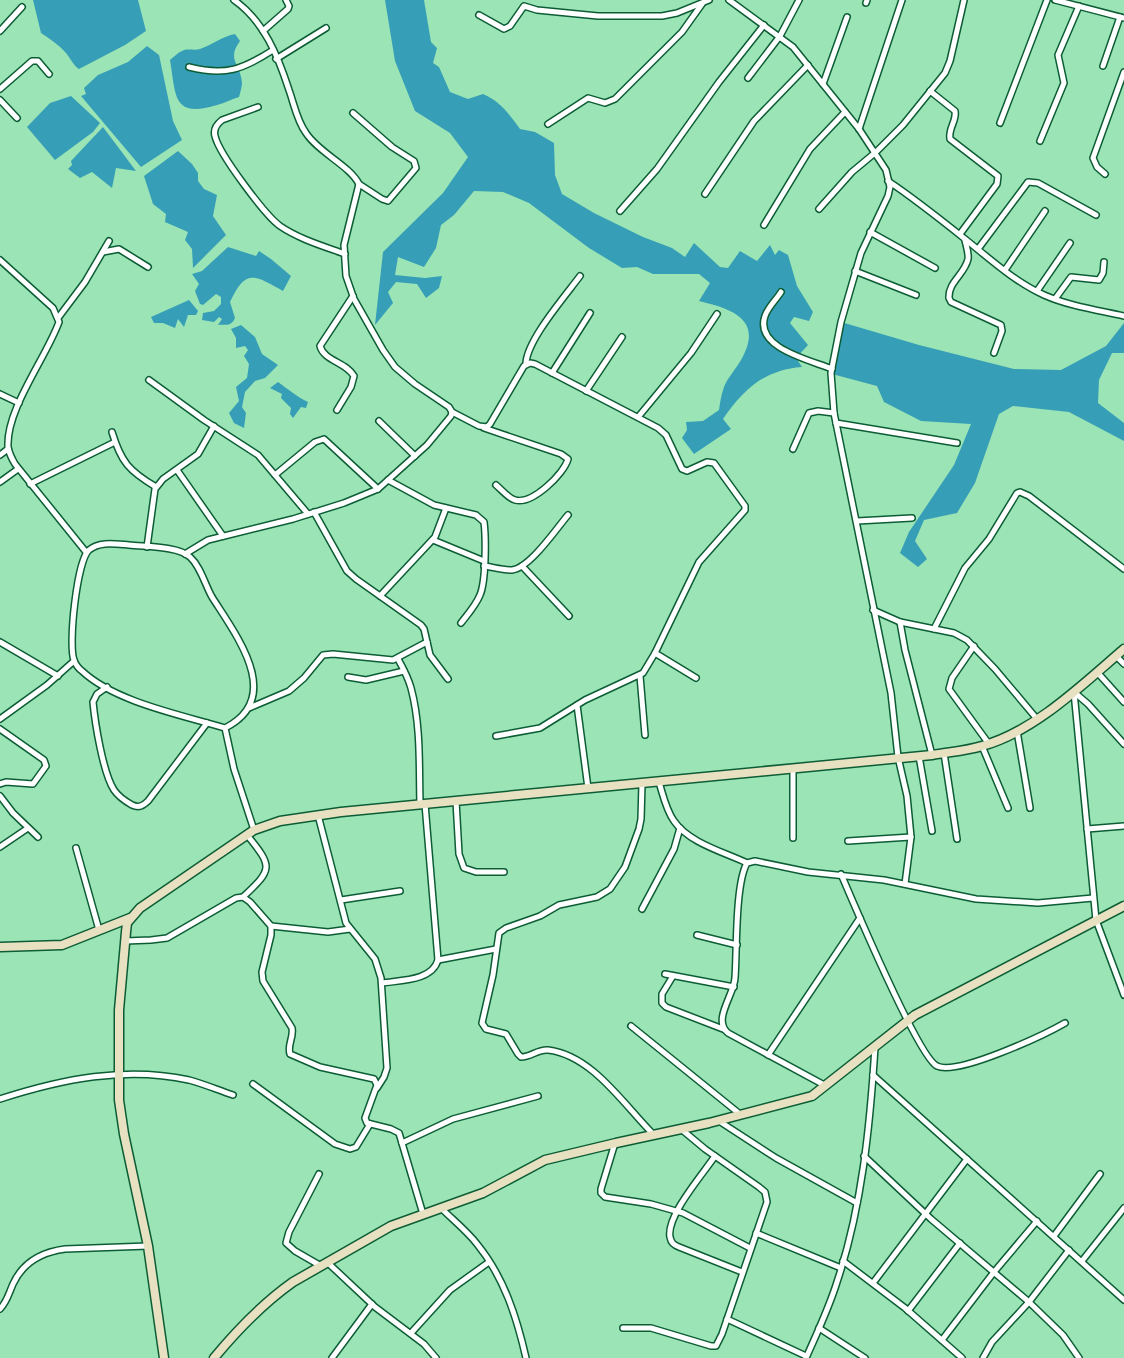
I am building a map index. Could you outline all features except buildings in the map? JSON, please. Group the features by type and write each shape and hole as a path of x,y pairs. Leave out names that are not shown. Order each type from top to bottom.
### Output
{"street":[{"path":"234,0 249,11 263,31 273,50 303,130 322,152 355,177 359,184 388,201 416,168 414,161 392,147 353,113"},
{"path":"263,31 288,9 286,0"},
{"path":"518,0 524,6 537,10 598,16 662,16 677,13 706,1"},
{"path":"729,0 793,47 859,129 886,170 888,196 870,232 844,307 831,379 834,413 891,693 898,758 907,796 911,837 905,884"},
{"path":"748,78 780,36 799,0"},
{"path":"859,129 902,0"},
{"path":"819,209 852,172 903,125 948,68 964,0"},
{"path":"1000,123 1047,0"},
{"path":"1055,0 1122,18 1102,66"},
{"path":"548,124 588,98 605,103 615,99 682,32 706,1"},
{"path":"479,15 500,27 508,28 524,6"},
{"path":"1040,141 1065,83 1059,55 1079,6"},
{"path":"0,31 22,7"},
{"path":"823,84 847,17"},
{"path":"620,211 657,168 719,82 764,25"},
{"path":"276,58 326,28"},
{"path":"189,68 216,73 250,64 273,50"},
{"path":"0,89 28,64 36,60 41,62 49,74"},
{"path":"705,194 754,121 808,65"},
{"path":"1105,174 1097,167 1094,158 1124,72"},
{"path":"930,91 955,111 956,115 950,128 950,139 998,176 997,184 962,236"},
{"path":"0,100 17,118"},
{"path":"258,107 217,124 215,137 223,152 251,194 279,225 300,237 345,254"},
{"path":"764,225 810,149 845,112"},
{"path":"888,181 915,199 1005,270 1037,291 1055,299 1124,316"},
{"path":"978,249 1028,182 1038,183 1096,215"},
{"path":"359,184 357,199 346,234 346,276 353,296 371,330 395,367 449,407 452,412 483,427 561,454 568,459 552,481 529,499 522,501 512,499 496,485"},
{"path":"1005,270 1045,210"},
{"path":"870,232 935,268"},
{"path":"962,236 968,252 968,261 950,288 949,298 951,302 1000,324 1002,331 994,353"},
{"path":"86,552 18,469 8,449 11,429 20,403 57,327 58,318 85,282 109,241"},
{"path":"1037,291 1070,243"},
{"path":"103,252 119,249 148,267"},
{"path":"0,260 53,308 58,318"},
{"path":"1055,299 1071,277 1099,280 1103,273 1104,262"},
{"path":"855,272 916,295"},
{"path":"483,427 490,424 526,364 528,352 538,334 580,276"},
{"path":"781,292 766,313 764,326 768,338 780,347 832,369"},
{"path":"337,410 351,387 354,376 348,368 324,353 320,346 353,296"},
{"path":"552,374 590,313"},
{"path":"639,416 691,353 717,314"},
{"path":"586,391 622,337"},
{"path":"496,736 540,728 577,705 640,676 655,653 699,562 745,510 745,506 714,463 707,462 687,471 681,468 664,432 639,416 535,364 526,364"},
{"path":"149,380 253,451 311,513 347,571 416,620 424,629 432,659 448,679"},
{"path":"0,394 20,403"},
{"path":"793,449 803,422 809,413 818,411 834,413"},
{"path":"185,554 200,544 223,536 311,513 378,489 415,456 438,432 452,412"},
{"path":"379,421 415,456"},
{"path":"836,423 957,443"},
{"path":"147,547 152,499 156,487 163,479 198,454 214,426"},
{"path":"112,432 125,465 156,487"},
{"path":"275,475 315,442 324,439 378,489"},
{"path":"30,484 115,442"},
{"path":"0,455 8,449"},
{"path":"0,482 18,469"},
{"path":"177,470 223,536"},
{"path":"388,480 434,505 476,515 481,519 484,528 481,592 461,623"},
{"path":"934,629 965,568 989,539 1017,493 1020,492 1029,496 1124,569"},
{"path":"380,596 433,540 440,528 446,508"},
{"path":"433,540 484,564 511,570 522,566 531,558 568,515"},
{"path":"856,521 912,518"},
{"path":"113,543 175,550 185,554 196,565 210,594 249,660 254,689 249,708 240,718 225,728 161,710 106,687 80,670 74,661 72,639 77,584 86,552 92,547 113,543"},
{"path":"522,566 568,616"},
{"path":"873,610 900,622 954,633 974,646 1037,719"},
{"path":"900,622 932,754"},
{"path":"249,708 289,691 304,678 318,659 327,654 387,660 398,658 427,642"},
{"path":"1,645 58,676"},
{"path":"974,646 952,678 949,689 986,745 1008,808"},
{"path":"164,1358 148,1245 124,1134 118,1073 119,1010 127,923 140,908 250,832 280,821 423,804 919,756 986,745 1037,719 1074,692 1124,650"},
{"path":"655,653 696,678"},
{"path":"1116,656 1124,664"},
{"path":"382,983 429,973 438,960 414,705 411,688 398,658"},
{"path":"0,719 58,676 74,661"},
{"path":"348,677 366,680 404,671"},
{"path":"1097,672 1124,702"},
{"path":"640,676 645,735"},
{"path":"106,687 97,694 93,702 108,776 116,794 136,807 148,801 207,723"},
{"path":"1074,692 1124,744"},
{"path":"1074,692 1096,920 1122,984 1124,995"},
{"path":"577,705 588,788"},
{"path":"125,941 167,938 180,932 236,898 243,897 258,883 267,869 267,863 250,832 225,728"},
{"path":"0,729 44,760 46,766 33,784 6,782 0,784"},
{"path":"1017,731 1030,808"},
{"path":"944,753 957,839"},
{"path":"919,756 932,831"},
{"path":"793,837 794,768"},
{"path":"659,782 668,811 680,828 689,835 747,863 755,861 808,872 841,874 905,884 976,899 1038,903 1093,898"},
{"path":"642,783 639,829 625,867 610,889 597,897 559,905 540,916 503,929 499,933 493,975 482,1019 483,1027 506,1034 521,1057 548,1050 585,1063 653,1134"},
{"path":"0,796 38,837"},
{"path":"456,801 460,862 470,871 504,872"},
{"path":"318,815 350,929 375,958 382,983 387,1068 365,1114 367,1123 399,1133 423,1214"},
{"path":"1087,829 1124,826"},
{"path":"0,847 28,828"},
{"path":"642,909 674,849 680,828"},
{"path":"848,841 911,837"},
{"path":"76,848 99,930"},
{"path":"723,1029 722,1019 734,987 739,903 743,873 747,863"},
{"path":"841,874 907,1021 928,1060 938,1067 961,1066 1046,1035 1065,1023"},
{"path":"341,900 400,891"},
{"path":"243,897 271,926 262,976 264,985 292,1028 290,1054 320,1067 371,1078 377,1083 376,1090"},
{"path":"214,1358 264,1303 293,1282 391,1226 483,1193 545,1160 653,1134 720,1121 806,1098 826,1086 907,1021 925,1010 1124,906"},
{"path":"0,947 62,945 131,917"},
{"path":"768,1055 860,918"},
{"path":"271,926 328,932 350,929"},
{"path":"697,935 737,945"},
{"path":"438,960 496,949"},
{"path":"665,974 734,987"},
{"path":"674,976 662,994 662,1003 666,1007 723,1029 826,1086"},
{"path":"631,1026 741,1115"},
{"path":"727,1319 806,1357 842,1268 864,1156 875,1047"},
{"path":"0,1099 42,1086 118,1073 188,1080 233,1095"},
{"path":"873,1075 1124,1300"},
{"path":"253,1084 334,1144 343,1148 356,1147 370,1124"},
{"path":"402,1143 453,1119 538,1096"},
{"path":"720,1121 776,1158 856,1203"},
{"path":"622,1328 651,1328 716,1346 767,1202 765,1192 681,1129"},
{"path":"616,1143 601,1188 602,1195 677,1211 705,1222 750,1248"},
{"path":"715,1156 677,1211 670,1236 675,1245 742,1272"},
{"path":"864,1156 926,1214 1029,1302 1063,1335 1079,1358"},
{"path":"873,1283 967,1159"},
{"path":"319,1174 288,1232 286,1243 289,1247 324,1264 411,1333 436,1358"},
{"path":"1054,1236 1100,1174"},
{"path":"441,1208 476,1242 489,1262 511,1303 526,1358"},
{"path":"1082,1261 1124,1208"},
{"path":"942,1340 1037,1221"},
{"path":"756,1233 842,1268"},
{"path":"908,1311 960,1243"},
{"path":"0,1309 18,1275 30,1261 38,1256 53,1250 148,1245"},
{"path":"983,1358 992,1342 1029,1302 1069,1250"},
{"path":"843,1261 908,1311 962,1358"},
{"path":"411,1333 450,1290 489,1262"},
{"path":"332,1358 372,1304"},
{"path":"819,1328 866,1358"}],"water":[{"path":"33,0 138,0 146,31 125,45 79,69 60,47 41,33"},
{"path":"385,0 424,0 431,42 437,48 433,63 439,67 450,92 468,99 483,94 504,109 520,129 535,132 554,143 555,175 562,194 594,213 643,237 672,248 685,257 694,243 720,267 728,268 740,251 757,261 770,245 775,255 779,250 788,255 797,286 813,312 809,321 794,317 790,323 808,345 796,358 802,367 777,372 747,390 723,419 731,429 694,454 682,438 687,430 686,422 703,421 719,410 724,387 747,346 749,335 747,326 733,313 699,301 710,283 699,274 653,274 637,267 622,268 589,248 529,203 503,192 474,191 454,215 441,225 436,248 424,267 398,257 395,275 425,278 442,276 439,288 426,298 417,284 396,282 388,292 393,303 375,325 383,252 443,193 468,157 450,133 415,111 395,61"},
{"path":"235,34 240,41 234,53 242,83 239,97 202,109 184,106 176,93 170,60 184,50 200,49"},
{"path":"147,46 159,55 173,121 182,140 141,167 81,96 86,94 84,88 98,75 128,62"},
{"path":"71,96 100,123 93,132 55,160 27,127 50,103"},
{"path":"103,127 136,171 116,168 112,188 92,172 80,178 68,169 72,165 71,161"},
{"path":"178,151 192,164 198,173 198,181 204,189 217,195 213,216 226,235 193,268 192,249 185,240 188,232 165,222 166,214 153,204 144,176"},
{"path":"228,247 256,256 259,251 291,276 283,291 258,278 246,279 230,302 235,318 232,323 218,325 222,319 219,317 214,322 202,320 203,313 214,311 221,304 221,297 216,294 203,305 200,304 195,291 199,284 192,274 202,271"},
{"path":"189,300 198,311 196,315 188,315 184,327 178,319 175,328 163,323 154,323 151,317"},
{"path":"841,322 1014,369 1061,370 1106,346 1124,323 1124,353 1112,353 1099,380 1098,403 1124,423 1124,441 1069,412 1013,406 999,414 975,483 957,513 924,520 915,541 927,559 918,567 900,553 909,532 954,465 971,424 921,421 884,402 877,386 832,374"},
{"path":"241,325 255,337 262,354 278,365 265,378 255,381 245,392 242,407 246,413 244,428 234,423 229,413 239,401 236,387 247,378 249,364 244,356 248,350 245,346 236,348 236,338 231,329"},
{"path":"278,382 308,402 306,408 301,407 293,418 290,414 291,408 281,398 282,394 270,388"}]}
